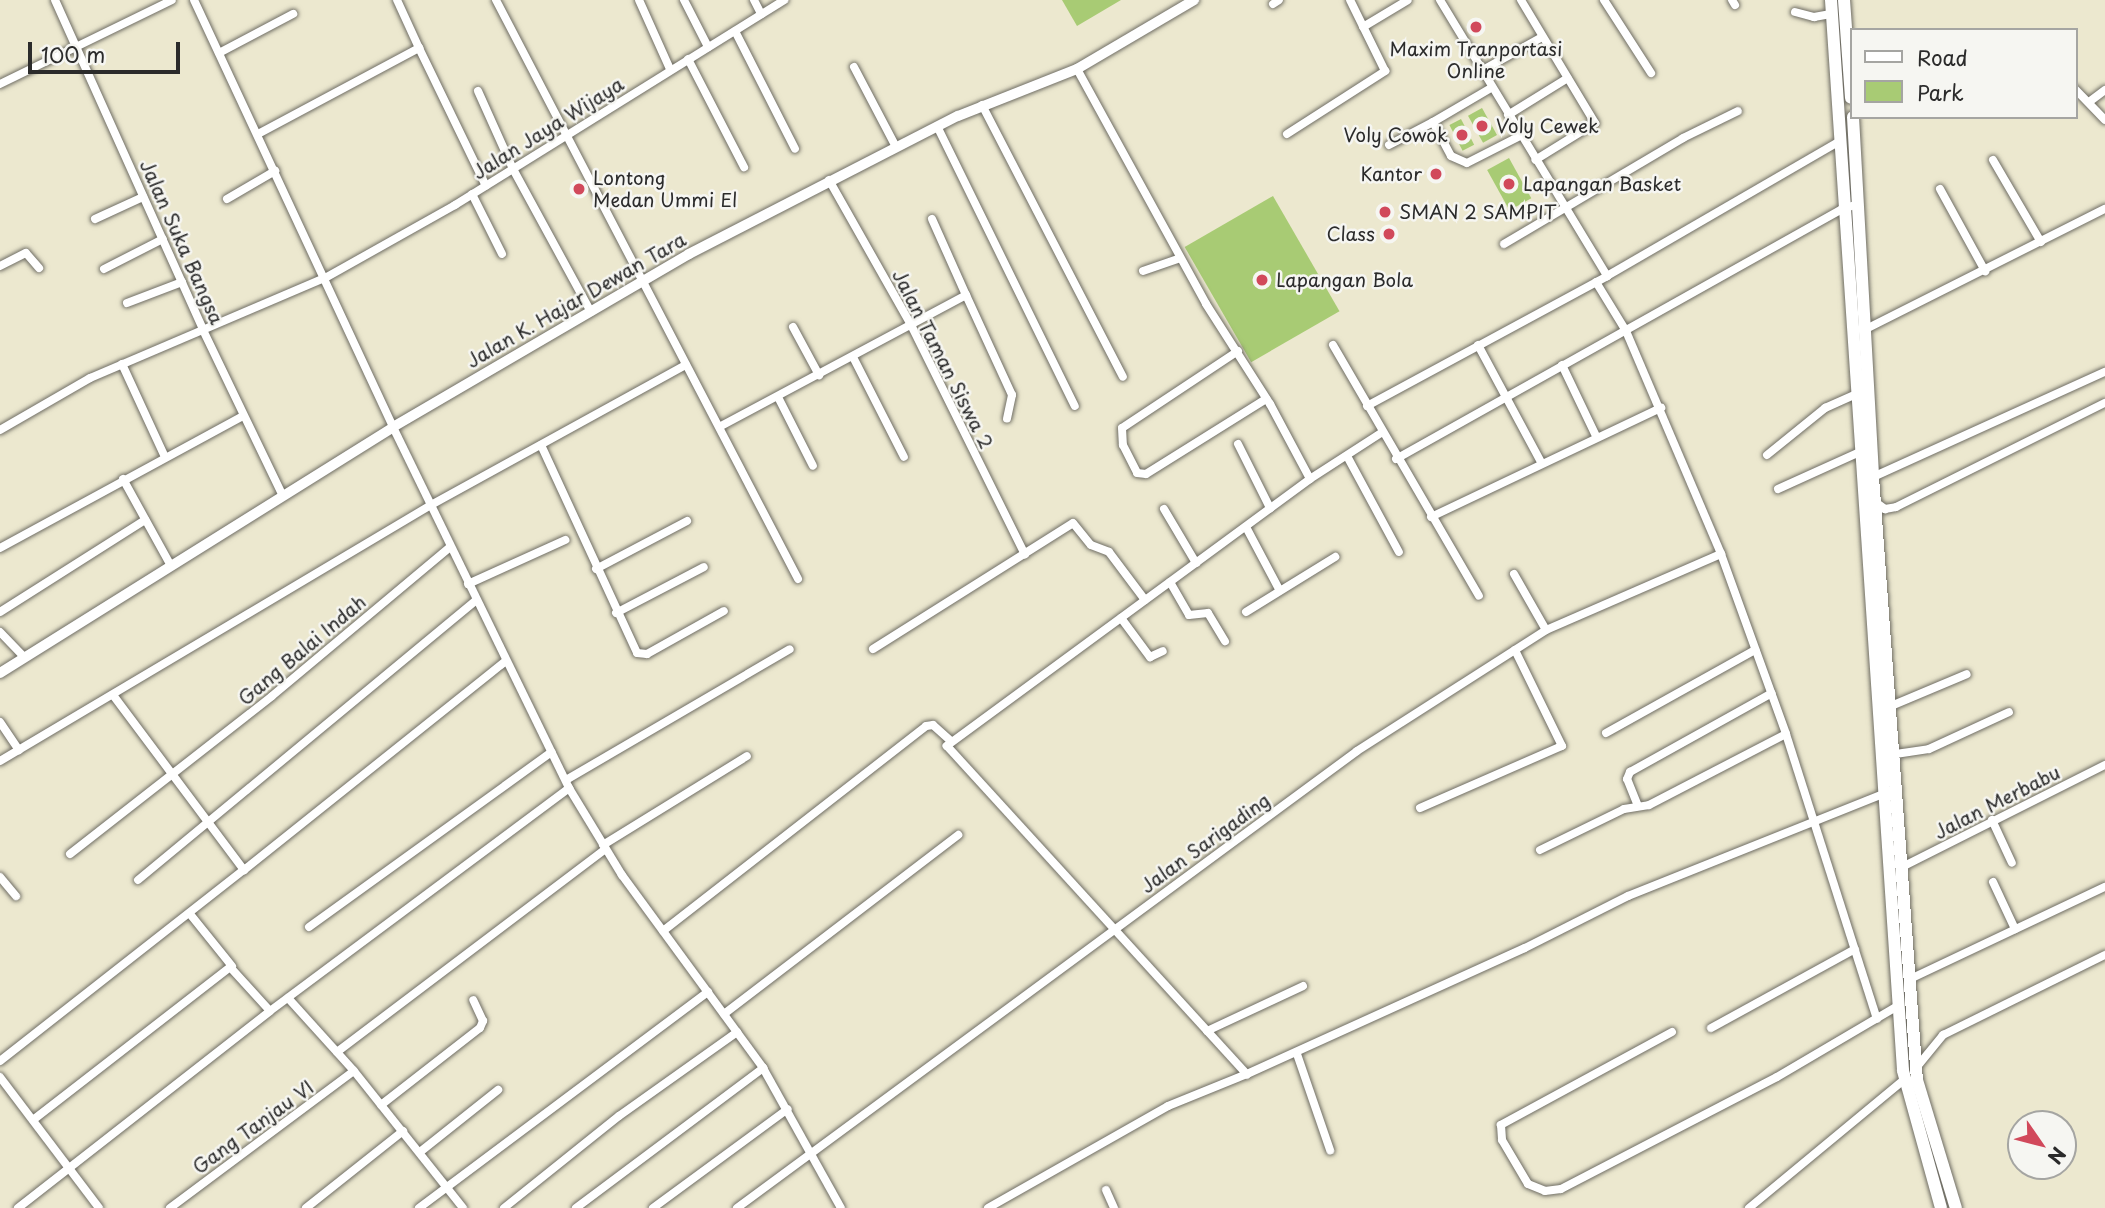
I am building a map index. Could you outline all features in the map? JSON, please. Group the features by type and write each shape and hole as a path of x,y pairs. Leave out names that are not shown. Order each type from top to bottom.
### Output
{"main road":[{"path":"1844,0 1850,84"},
{"path":"1831,7 1842,209 1872,477 1895,755 1916,1068 1932,1136 1955,1205"},
{"path":"1856,119 1864,330 1856,394 1904,1080 1939,1207"},
{"path":"1893,924 1906,924"}],"street":[{"name":"Jalan Suka Bangsa","path":"55,0 203,330 283,496"},
{"path":"0,83 172,0"},
{"path":"194,0 450,547 568,784 604,847 763,1068 841,1208"},
{"path":"397,0 486,186"},
{"path":"496,0 564,137 721,426 797,579"},
{"path":"639,0 670,69"},
{"path":"684,0 708,47"},
{"path":"754,0 761,14"},
{"name":"Jalan Jaya Wijaya","path":"0,430 70,388 325,278 486,186 784,0"},
{"name":"Jalan K. Hajar Dewan Tara","path":"0,673 393,426 641,282 829,180 937,126 982,105 1077,69 1194,0"},
{"path":"1287,134 1385,71 1350,0"},
{"path":"1363,27 1408,0"},
{"path":"1440,0 1607,276"},
{"path":"1521,0 1595,123 1535,160"},
{"path":"1604,0 1651,74"},
{"path":"1795,12 1814,17 1831,7"},
{"path":"219,53 293,14"},
{"path":"735,31 795,149"},
{"path":"1481,71 1542,37"},
{"path":"258,134 419,48"},
{"path":"688,59 744,167"},
{"path":"854,67 896,147"},
{"path":"1077,69 1180,258 1238,351 1310,479"},
{"path":"1508,115 1568,78"},
{"path":"1389,145 1491,88"},
{"path":"2089,102 2105,90"},
{"path":"478,91 513,169 591,312"},
{"path":"2077,91 2105,120"},
{"path":"982,105 1122,377"},
{"path":"1504,244 1738,111"},
{"path":"1433,122 1451,156 1474,162 1520,136"},
{"path":"937,126 1075,406"},
{"path":"1367,406 1607,276 1838,142"},
{"path":"1993,160 2040,242"},
{"path":"227,199 275,171"},
{"name":"Jalan Taman Siswa 2","path":"829,180 912,327 1025,555"},
{"path":"1940,189 1985,271"},
{"path":"472,194 502,254"},
{"path":"95,219 143,197"},
{"path":"1396,459 1842,209 1858,204"},
{"path":"1864,330 2105,209"},
{"path":"932,219 1012,395 1007,418"},
{"path":"104,269 163,239"},
{"path":"0,266 26,253 39,268"},
{"path":"1143,271 1180,258"},
{"path":"127,303 182,282"},
{"path":"1596,282 1626,331 1721,554 1786,734 1877,1019"},
{"path":"721,426 912,327 966,295"},
{"path":"793,327 820,375"},
{"path":"1333,345 1396,459 1479,596"},
{"path":"1478,345 1541,462"},
{"path":"1238,351 1122,428 1123,445 1138,473 1146,474 1266,399"},
{"path":"853,357 904,457"},
{"path":"122,364 165,457"},
{"path":"0,761 431,505 686,365"},
{"path":"1562,365 1596,436"},
{"path":"1872,477 2105,372"},
{"path":"1767,455 1825,408 1856,394"},
{"path":"778,397 813,466"},
{"path":"1874,501 1885,509 1896,508 2105,403"},
{"path":"1431,517 1541,462 1661,408"},
{"path":"0,548 243,416"},
{"path":"1247,1074 948,748 951,741 1310,479 1381,433"},
{"path":"1238,444 1270,509"},
{"path":"541,445 616,613 641,655 724,611"},
{"path":"1778,489 1860,453"},
{"path":"1347,456 1399,552"},
{"path":"123,479 171,566"},
{"path":"1164,509 1196,563"},
{"path":"0,612 145,520"},
{"path":"596,569 687,521"},
{"path":"873,649 1077,524 1091,545 1109,552 1145,600"},
{"path":"1246,527 1280,591"},
{"path":"468,584 565,540"},
{"name":"Gang Balai Indah","path":"70,854 172,775 450,547"},
{"name":"Jalan Sarigading","path":"737,1208 1357,751 1546,630 1721,554"},
{"path":"1246,612 1335,557"},
{"path":"616,613 704,567"},
{"path":"1514,574 1546,630"},
{"path":"1170,582 1189,615 1208,613 1225,641"},
{"path":"138,880 476,600"},
{"path":"1121,618 1150,657 1163,651"},
{"path":"0,632 24,657"},
{"path":"18,1208 270,1011 568,784 790,649"},
{"path":"1420,808 1562,746 1515,650"},
{"path":"1606,733 1755,650"},
{"path":"0,1062 506,661"},
{"path":"1891,706 1967,674"},
{"path":"1639,806 1627,779 1630,772 1772,693"},
{"path":"113,695 244,870"},
{"path":"1880,755 1928,749 2009,712"},
{"path":"0,722 19,750"},
{"path":"663,931 926,726 933,725 951,741"},
{"path":"1540,850 1639,806 1786,734"},
{"path":"309,927 552,752"},
{"path":"337,1052 604,847 747,755"},
{"name":"Jalan Merbabu","path":"1902,867 1992,820 2105,767"},
{"path":"988,1208 1168,1106 1297,1055 1629,896 1883,794"},
{"path":"1992,820 2012,863"},
{"path":"724,1014 958,835"},
{"path":"0,877 16,896"},
{"path":"1993,882 2015,929"},
{"path":"1910,979 2105,887"},
{"path":"190,914 270,1011"},
{"path":"1711,1028 1855,949"},
{"path":"1916,1068 1943,1035 2105,955"},
{"path":"33,1120 232,966"},
{"path":"1207,1031 1303,986"},
{"path":"419,1208 708,992"},
{"path":"288,998 354,1071 463,1208"},
{"path":"382,1105 480,1028 481,1014 472,1000"},
{"path":"1672,1032 1501,1125 1499,1134 1528,1184 1545,1191 1560,1189 1777,1077 1899,1005"},
{"path":"504,1208 619,1116 737,1032"},
{"path":"1297,1055 1330,1150"},
{"path":"576,1208 763,1068"},
{"name":"Gang Tanjau VI","path":"170,1208 354,1071"},
{"path":"0,1077 99,1208"},
{"path":"1749,1208 1904,1080"},
{"path":"419,1152 498,1090"},
{"path":"653,1208 788,1109"},
{"path":"306,1208 402,1131"},
{"path":"1106,1190 1114,1208"},
{"path":"1939,1207 1955,1205"}],"green space":[{"path":"1062,0 1121,0 1077,26"},
{"name":"Voly Cewek","path":"1482,108 1497,135 1483,143 1468,116"},
{"name":"Voly Cowok","path":"1461,119 1474,145 1463,151 1449,125"},
{"name":"Lapangan Basket","path":"1509,158 1531,198 1509,210 1487,170"},
{"name":"Lapangan Bola","path":"1273,196 1340,311 1251,362 1185,247"}],"place":[{"name":"Maxim Tranportasi Online","path":"1476,27"},
{"name":"Voly Cewek","path":"1482,126"},
{"name":"Voly Cowok","path":"1462,135"},
{"name":"Kantor","path":"1436,174"},
{"name":"Lapangan Basket","path":"1509,184"},
{"name":"Lontong Medan Ummi El","path":"579,189"},
{"name":"SMAN 2 SAMPIT","path":"1385,212"},
{"name":"Class","path":"1389,234"},
{"name":"Lapangan Bola","path":"1262,280"}]}
